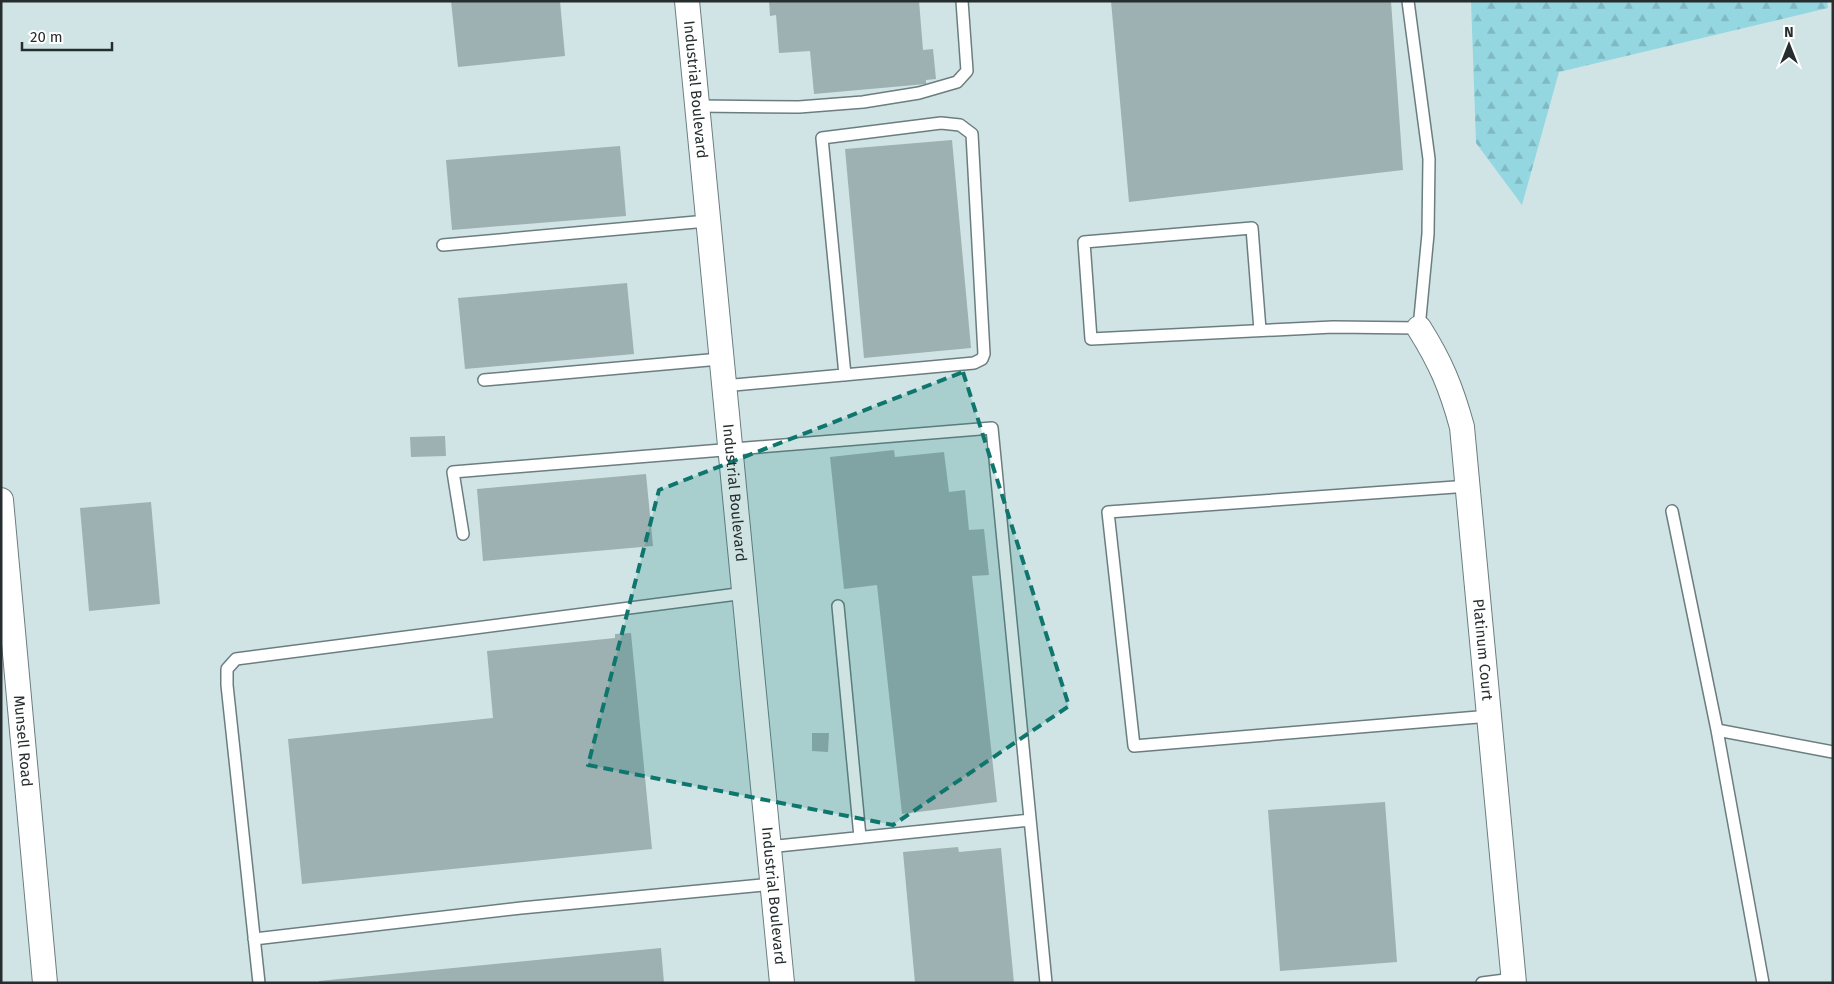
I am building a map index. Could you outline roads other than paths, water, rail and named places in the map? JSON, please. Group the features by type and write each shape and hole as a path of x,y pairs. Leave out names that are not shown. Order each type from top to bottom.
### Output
{"street":[{"name":"Industrial Boulevard","path":"687,1 720,359 745,593 782,983"},
{"name":"Platinum Court","path":"1419,328 1439,359 1454,396 1462,426 1514,981"},
{"name":"Munsell Road","path":"1,500 45,983"}],"lane":[{"path":"697,106 799,107 863,102 919,93 957,82 966,71 962,1"},
{"path":"1260,330 1252,228 1084,242 1091,339 1333,327 1419,328 1428,234 1429,159 1408,1"},
{"path":"723,386 974,364 982,359 984,354 972,134 960,125 941,123 822,138 845,375"},
{"path":"443,245 707,221"},
{"path":"484,380 720,359"},
{"path":"463,534 454,472 692,451 730,450 992,428 1046,983"},
{"path":"1469,486 1108,512 1134,746 1490,716"},
{"path":"1672,511 1717,730 1763,983"},
{"path":"259,983 227,684 227,669 236,660 745,593"},
{"path":"838,606 860,837"},
{"path":"1717,730 1833,752"},
{"path":"768,847 1030,820"},
{"path":"254,938 521,908 773,884"},
{"path":"1482,983 1514,981"}]}
